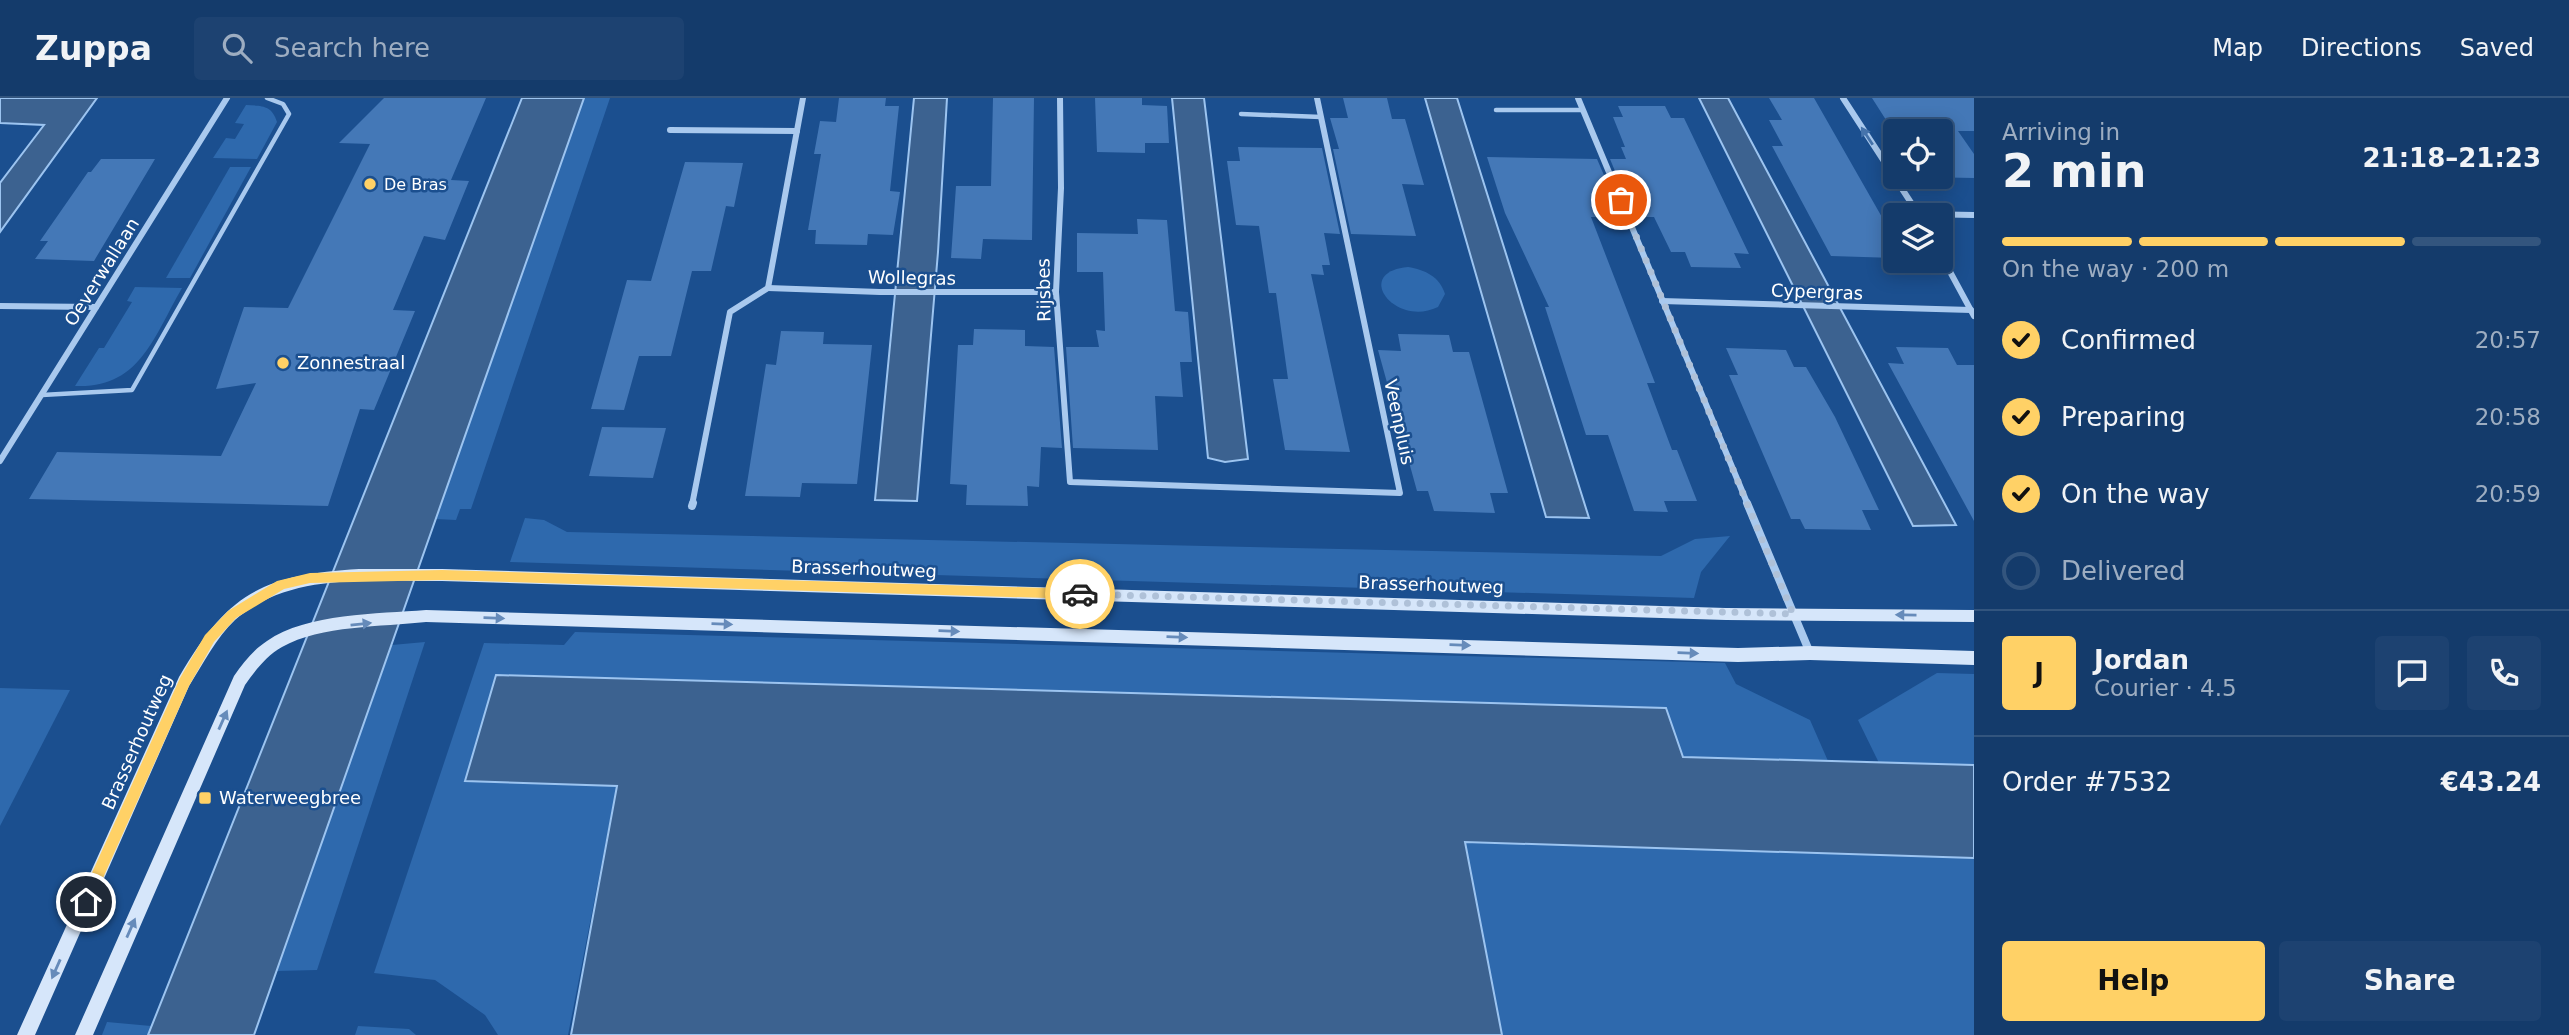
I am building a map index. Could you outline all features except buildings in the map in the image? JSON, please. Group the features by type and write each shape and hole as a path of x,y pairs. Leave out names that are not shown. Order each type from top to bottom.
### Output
{"main road":[{"name":"Brasserhoutweg","path":"26,1035 184,682 210,639 232,614 254,599 281,585 310,578 442,575 1793,614 1974,616"},
{"path":"83,1035 239,681 256,659 275,643 295,634 332,626 426,616 1738,655 1810,653 1974,658"}],"street":[{"name":"Oeverwallaan","path":"0,461 227,98"},
{"path":"692,506 730,312 768,288 803,98"},
{"name":"Rijsbes","path":"1060,98 1061,188 1056,292 1070,482"},
{"name":"Veenpluis","path":"1070,482 1400,493 1317,98"},
{"path":"1578,98 1810,653"},
{"path":"1843,98 1911,203"},
{"path":"670,130 797,131"},
{"path":"1953,215 1974,215"},
{"name":"Cypergras","path":"1951,273 1972,313"},
{"name":"Wollegras","path":"768,288 951,293 1056,292"},
{"name":"Cypergras","path":"1662,301 1972,313"},
{"path":"0,306 96,307"}],"lane":[{"path":"42,395 132,390 289,114 283,104 267,98"},
{"path":"1496,110 1583,110"},
{"path":"1241,114 1321,117"}],"shaded area":[{"path":"0,98 97,98 0,232 0,183 44,125 0,123"},
{"path":"522,98 584,98 254,1035 148,1035"},
{"path":"584,98 610,98 471,509 460,509 456,520 436,519"},
{"path":"914,98 947,98 938,252 917,501 875,500"},
{"path":"1172,98 1204,98 1248,459 1225,462 1208,458"},
{"path":"1425,98 1457,98 1589,518 1546,517"},
{"path":"1699,98 1728,98 1956,525 1913,526"},
{"path":"246,105 269,109 277,122 257,159 213,158 226,138 235,139 244,124 235,123"},
{"path":"230,167 251,167 190,278 166,278"},
{"path":"1408,267 1426,272 1439,283 1445,294 1438,307 1422,312 1407,310 1386,297 1382,287 1383,278 1391,271"},
{"path":"135,287 182,288 153,341 130,369 115,379 97,385 75,386 99,348 104,348 132,302 127,301"},
{"path":"525,518 544,520 567,532 1661,556 1695,539 1730,536 1701,572 1694,598 510,562"},
{"path":"575,632 1725,663 1736,684 1810,720 1828,761 1682,757 1666,708 496,675 465,781 617,785 568,1035 498,1035 485,1015 435,980 374,973 484,643 564,645"},
{"path":"425,642 317,970 276,971 392,645"},
{"path":"1937,673 1974,674 1974,765 1879,763 1858,720"},
{"path":"496,675 1666,708 1683,757 1974,765 1974,858 1465,842 1502,1035 571,1035 617,786 465,781"},
{"path":"0,688 70,690 0,826"},
{"path":"1464,842 1974,858 1974,1035 1502,1035"},
{"path":"107,1022 151,1026 148,1035 102,1035"},
{"path":"358,1026 409,1029 416,1035 355,1035"}],"way so far":[{"path":"1080,594 1793,614 1621,200"}],"place":[{"name":"De Bras","path":"370,184"},
{"name":"Zonnestraal","path":"283,363"},
{"name":"Waterweegbree","path":"205,798"}],"route":[{"path":"86,902 184,682 210,639 232,614 281,585 310,578 442,575 1080,594"}]}
